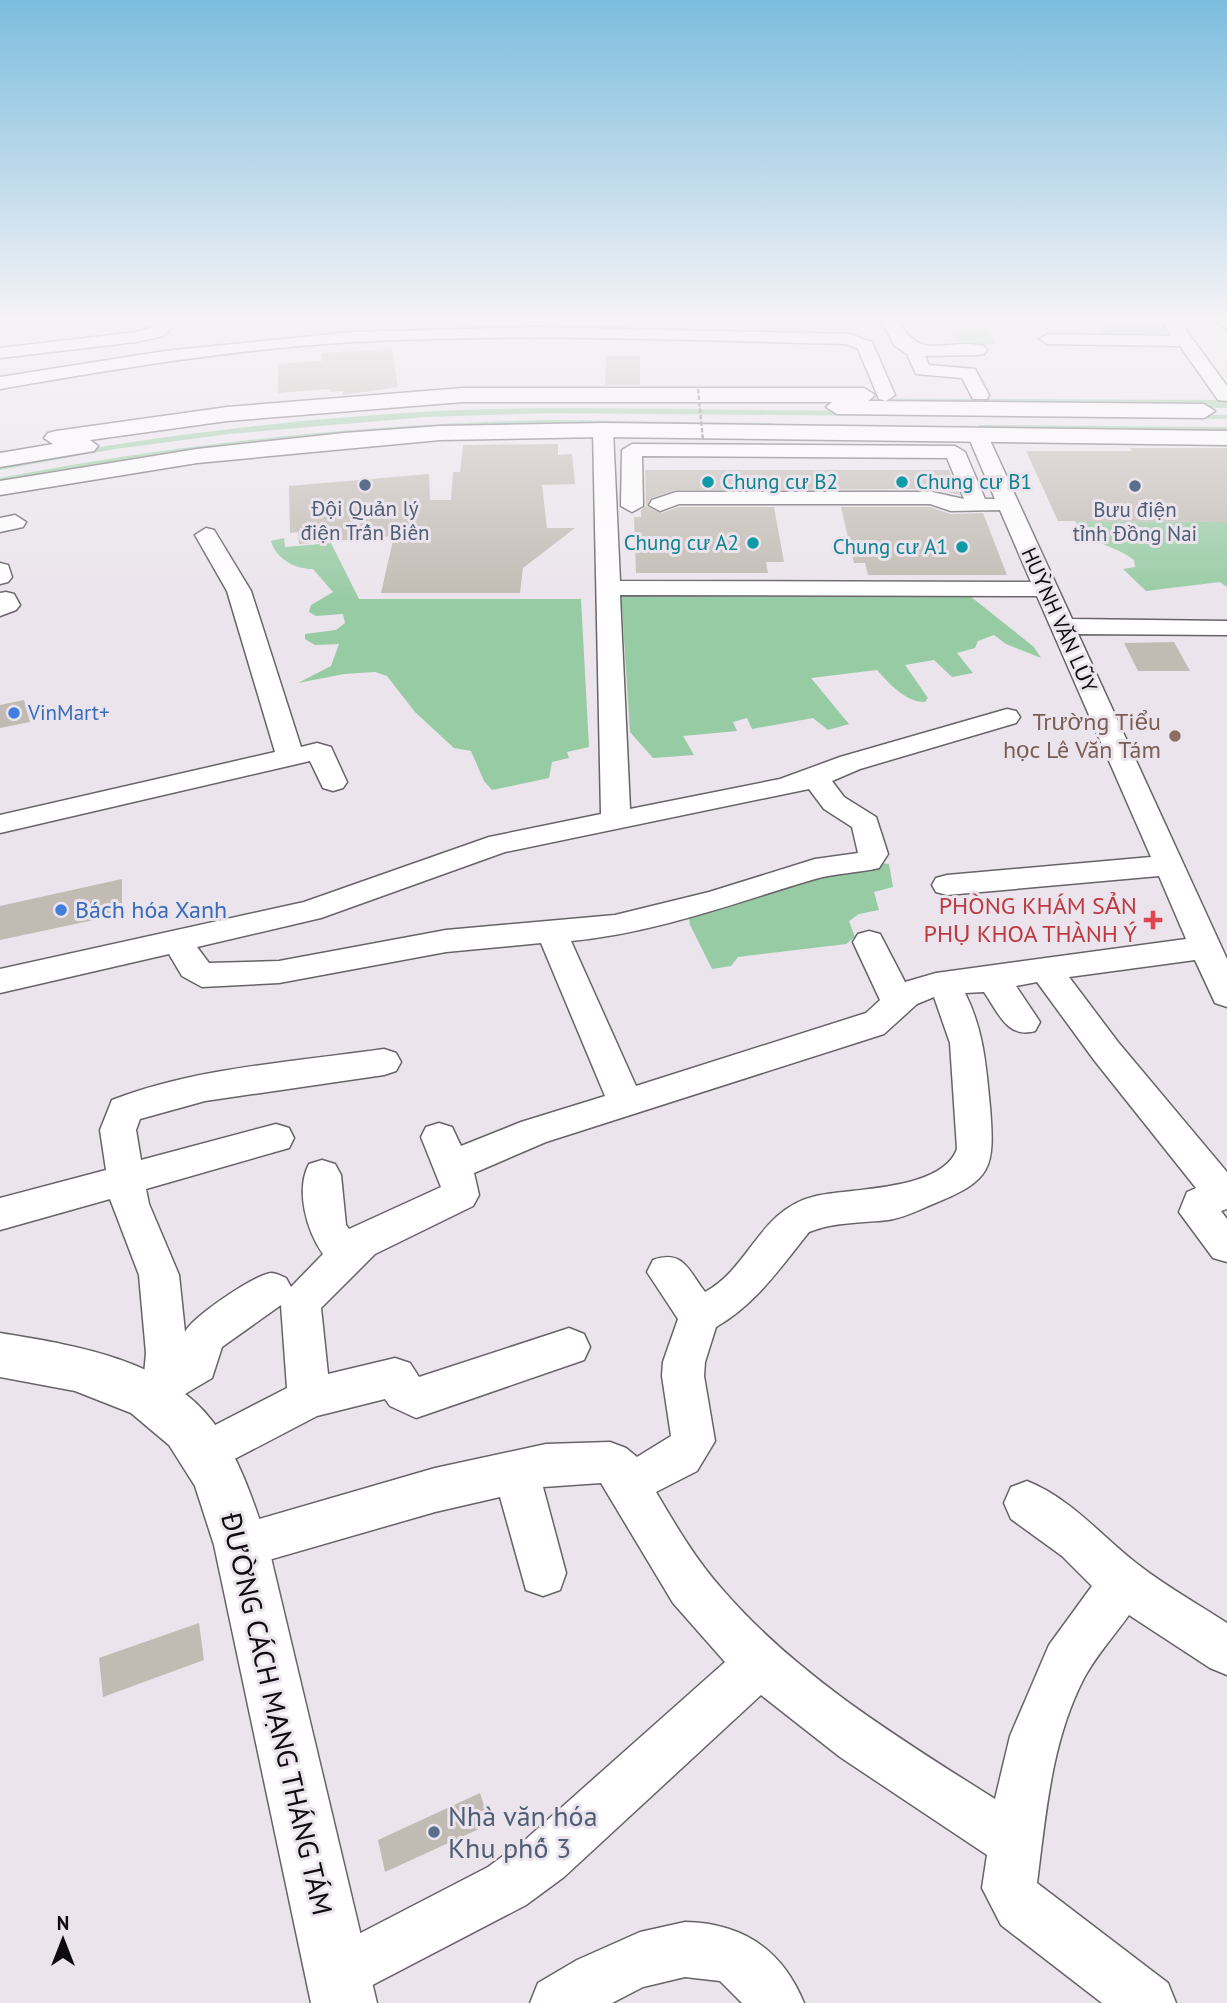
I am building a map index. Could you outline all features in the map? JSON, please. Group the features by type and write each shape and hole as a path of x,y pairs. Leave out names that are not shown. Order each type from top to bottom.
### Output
{"main road":[{"path":"0,447 186,419 227,415"},
{"path":"0,460 182,432 339,415"},
{"path":"0,474 116,453 325,427 552,417 786,434"},
{"path":"0,488 151,462 297,444 440,433 603,430 786,434 975,429 1224,435"},
{"name":"ĐƯỜNG CÁCH MẠNG THÁNG TÁM","path":"0,1354 52,1363 163,1395 204,1454 225,1496 241,1545 341,1989"}],"street":[{"name":"HUỲNH VĂN LŨY","path":"975,429 1060,626 1227,995"},
{"path":"603,430 616,821"},
{"path":"632,506 632,450 786,434 956,452 977,505"},
{"path":"605,506 660,505 677,512 937,512 951,505 1009,505"},
{"path":"206,535 239,591 290,757"},
{"path":"0,570 2,595"},
{"path":"607,588 1044,589"},
{"path":"1060,626 1227,628"},
{"path":"0,824 320,751 333,782"},
{"path":"178,942 193,968 202,975 219,977 279,972 446,941 615,926 715,901 814,869 868,861 873,854 866,823 834,803 815,778"},
{"path":"947,885 1169,865"},
{"path":"552,933 626,1104"},
{"path":"869,942 898,1002"},
{"path":"309,1398 302,1307 307,1296 361,1242 460,1195 460,1184 446,1151 511,1139 872,1026 890,1016 898,1002 916,991 1045,969 1206,947"},
{"path":"1045,969 1106,1051 1225,1193 1200,1203 1198,1212 1227,1246"},
{"path":"993,979 1023,1022"},
{"path":"627,1483 676,1460 689,1450 693,1440 684,1369 699,1316 724,1302 746,1282 795,1221 816,1212 892,1204 947,1182 969,1167 975,1149 967,1043 960,1017 944,985"},
{"path":"163,1395 166,1324 159,1275 136,1222 125,1180 118,1130 125,1110 150,1100 205,1088 384,1062"},
{"path":"0,1214 276,1138"},
{"path":"322,1175 327,1229 347,1257"},
{"path":"667,1272 699,1316"},
{"path":"163,1395 197,1365 203,1338 210,1331 272,1290"},
{"path":"204,1454 309,1398 395,1377 405,1392 416,1398 569,1347"},
{"path":"241,1545 435,1490 516,1471 546,1465 610,1463 620,1471 697,1596 716,1619 761,1662 810,1706 889,1762 1015,1842"},
{"path":"516,1471 544,1573"},
{"path":"1027,1503 1078,1540 1123,1583 1227,1651"},
{"path":"1123,1583 1066,1662 1035,1736 1009,1880 1013,1897 1148,2003"},
{"path":"341,1989 526,1872 761,1662"},
{"path":"585,1996 615,1968 647,1957 696,1950 733,1957 764,1986 776,2003"}],"lane":[{"path":"0,981 329,906 499,844 815,778 850,763 1007,717"}],"path":[{"path":"701,415 703,440"}],"green space":[{"path":"283,415 114,437 0,456 0,451"},
{"path":"474,415 229,434 115,449 0,470 0,464 114,445 343,417"},
{"path":"830,415 1227,415 1227,419"},
{"path":"549,420 773,423 773,428 473,428 0,484 0,478 68,466 273,437 411,426"},
{"path":"979,425 1227,427 1227,434 981,432"},
{"path":"1075,521 1227,522 1227,587 1220,582 1146,591 1123,569 1135,567 1134,560 1094,540 1080,529"},
{"path":"284,538 285,547 331,543 359,599 581,599 589,747 567,752 569,758 552,762 549,778 492,790 484,781 471,751 454,748 415,712 387,676 375,672 344,674 298,683 331,666 339,644 315,645 305,639 305,634 336,630 345,623 343,614 316,616 309,612 311,605 333,592 313,569 293,565 277,553 271,541"},
{"path":"621,592 965,592 1034,647 1041,658 1006,644 994,635 978,641 975,648 957,653 973,673 952,677 934,660 905,665 928,698 925,702 904,696 877,670 811,678 849,724 828,730 813,718 752,729 747,718 733,722 737,731 683,736 694,755 653,758 630,732"},
{"path":"889,864 893,887 874,892 879,910 859,914 849,921 855,937 846,944 738,957 731,966 712,969 690,925 688,912 818,872"}],"building":[{"path":"558,444 558,455 572,454 575,484 542,485 547,528 575,528 523,568 520,593 381,593 394,536 299,544 298,532 290,533 289,486 429,474 430,500 451,500 453,472 460,472 463,445"},
{"name":"Bưu điện tỉnh Đồng Nai","path":"1130,448 1227,448 1227,522 1058,521 1026,451 1132,451"},
{"path":"645,470 949,470 960,495 932,489 675,490 651,498 646,506"},
{"name":"Chung cư A2","path":"646,506 661,513 679,507 774,507 784,562 766,562 768,573 636,573 634,517 641,517 641,510"},
{"name":"Chung cư A1","path":"841,507 930,507 951,514 983,513 1007,575 868,575 865,563 854,563"},
{"path":"1174,642 1190,671 1138,671 1124,643"},
{"name":"VinMart+","path":"24,700 30,722 0,728 0,705"},
{"name":"Bách hóa Xanh","path":"122,879 122,914 0,940 0,906"},
{"path":"199,1623 204,1660 103,1697 99,1658"},
{"name":"Nhà văn hóa Khu phố 3","path":"480,1793 490,1824 385,1872 378,1840"}],"place":[{"name":"Chung cư B2","path":"708,482"},
{"name":"Chung cư B1","path":"902,482"},
{"name":"Đội Quản lý điện Trấn Biên","path":"365,485"},
{"name":"Bưu điện tỉnh Đồng Nai","path":"1135,486"},
{"name":"Chung cư A2","path":"753,543"},
{"name":"Chung cư A1","path":"962,547"},
{"name":"VinMart+","path":"14,713"},
{"name":"Trường Tiểu học Lê Văn Tám","path":"1175,736"},
{"name":"Bách hóa Xanh","path":"61,910"},
{"name":"PHÒNG KHÁM SẢN PHỤ KHOA THÀNH Ý","path":"1153,920"},
{"name":"Nhà văn hóa Khu phố 3","path":"434,1832"}]}
